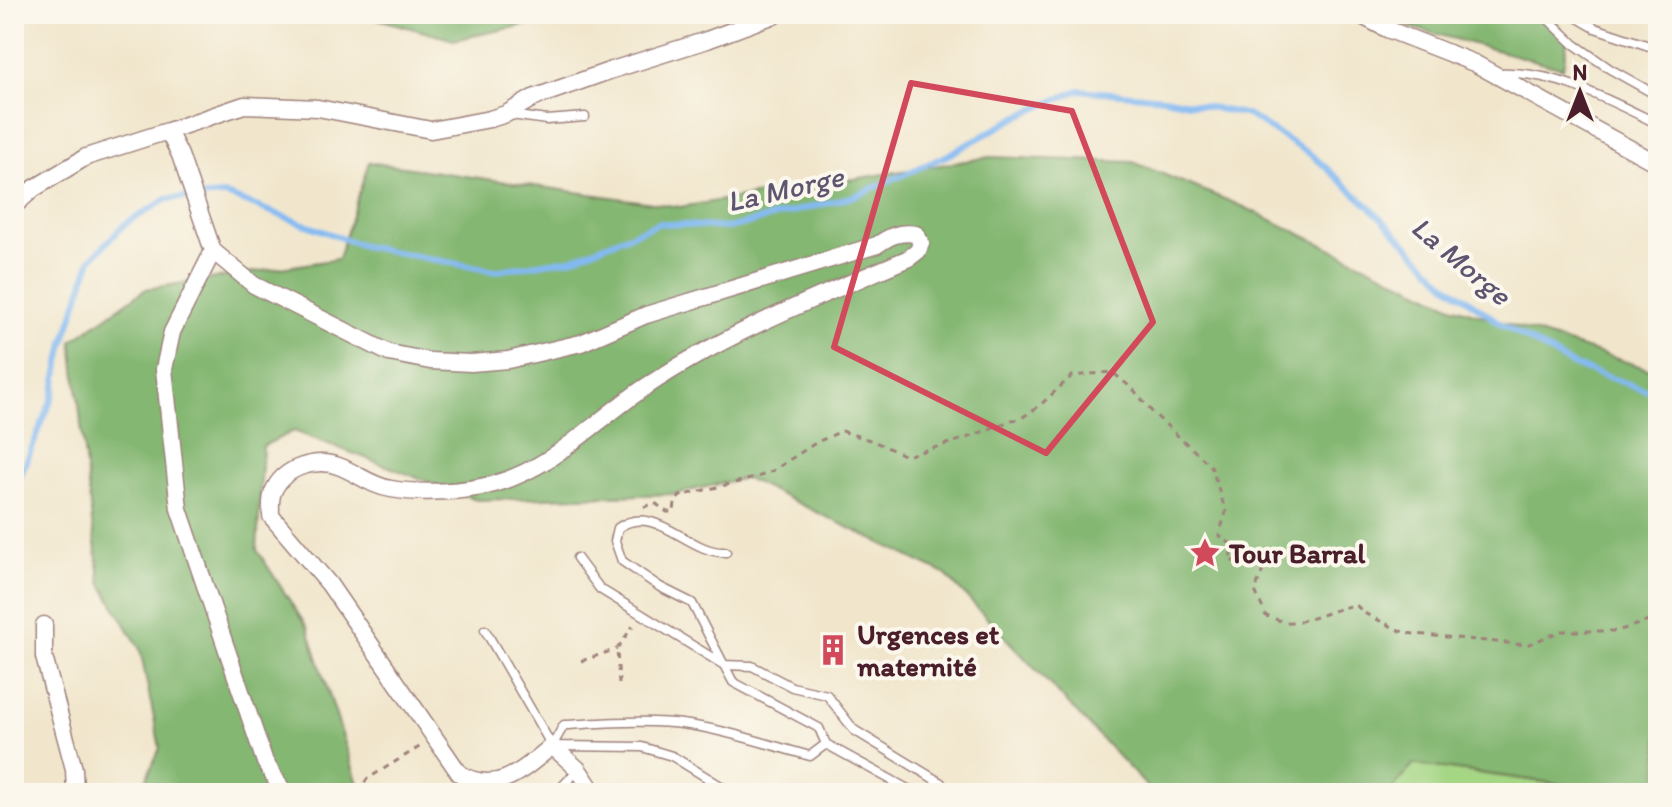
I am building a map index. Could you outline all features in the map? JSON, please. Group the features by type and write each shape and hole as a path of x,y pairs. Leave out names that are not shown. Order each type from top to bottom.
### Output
{"street":[{"path":"14,206 33,189 86,157 244,105 318,108 431,130 506,114 533,98 777,14"},
{"path":"1358,14 1387,29 1474,63 1658,164"},
{"path":"168,131 180,155 213,251 254,285 389,353 430,361 471,363 508,360 581,343 646,315 877,245 891,235 916,234 921,243 918,251 909,258 780,314 703,353 646,386 559,454 528,472 493,485 452,491 392,489 378,486 338,466 314,464 297,468 281,479 272,494 271,516 329,584 459,773 468,779 499,781 517,775 552,746 578,769 594,793"},
{"path":"213,251 172,332 164,369 179,509 265,762 284,793"},
{"path":"44,625 44,657 74,769 75,793"}],"lane":[{"path":"1547,14 1546,17 1574,44 1658,96"},
{"path":"1571,14 1595,28 1655,48"},
{"path":"1493,73 1519,72 1570,85 1658,124"},
{"path":"506,114 547,120 585,117"},
{"path":"726,552 715,553 645,520 634,520 618,528 615,541 622,561 660,587 692,603 733,682 819,728 826,744 915,793"},
{"path":"577,558 600,589 724,665 752,666 792,687 827,695 854,730 941,783"},
{"path":"485,630 552,746"},
{"path":"552,746 564,725 635,721 686,724 726,732 810,756 826,744"},
{"path":"552,746 642,747 672,756 732,793"},
{"path":"556,793 578,769"}],"path":[{"path":"645,520 642,514 644,506 655,503 667,512 674,512 675,502 680,496 771,472 817,442 842,431 906,456 1020,419 1072,376 1112,372 1211,466 1226,512 1219,535 1232,545 1230,561 1240,561 1250,556 1267,559 1255,591 1266,616 1288,623 1356,605 1364,613 1405,633 1527,645 1561,631 1617,631 1658,618"},
{"path":"581,661 617,649 633,626"},
{"path":"617,649 619,684"},
{"path":"358,793 367,779 436,737"}],"highlighted area":[{"path":"911,83 1072,111 1153,322 1046,453 834,347"}],"green space":[{"path":"360,14 577,14 454,40"},
{"path":"1373,14 1553,14 1567,42 1563,68 1391,22"},
{"path":"990,157 1133,162 1244,207 1452,306 1658,372 1658,793 1626,793 1413,764 1389,793 1153,793 945,574 746,478 675,494 477,500 294,431 263,446 257,550 308,629 361,793 140,793 160,748 140,649 101,583 72,341 146,289 338,259 369,162 680,207"},
{"path":"1413,764 1626,793 1389,793"}],"waterway":[{"name":"La Morge","path":"14,492 53,396 64,343 91,259 125,224 167,199 226,195 363,246 494,271 571,259 659,223 728,228 855,196 946,156 1019,116 1079,90 1164,98 1248,115 1313,156 1370,207 1445,283 1501,324 1572,365 1658,394"}],"place":[{"name":"Tour Barral","path":"1205,553"},
{"name":"Urgences et maternité","path":"833,650"}]}
